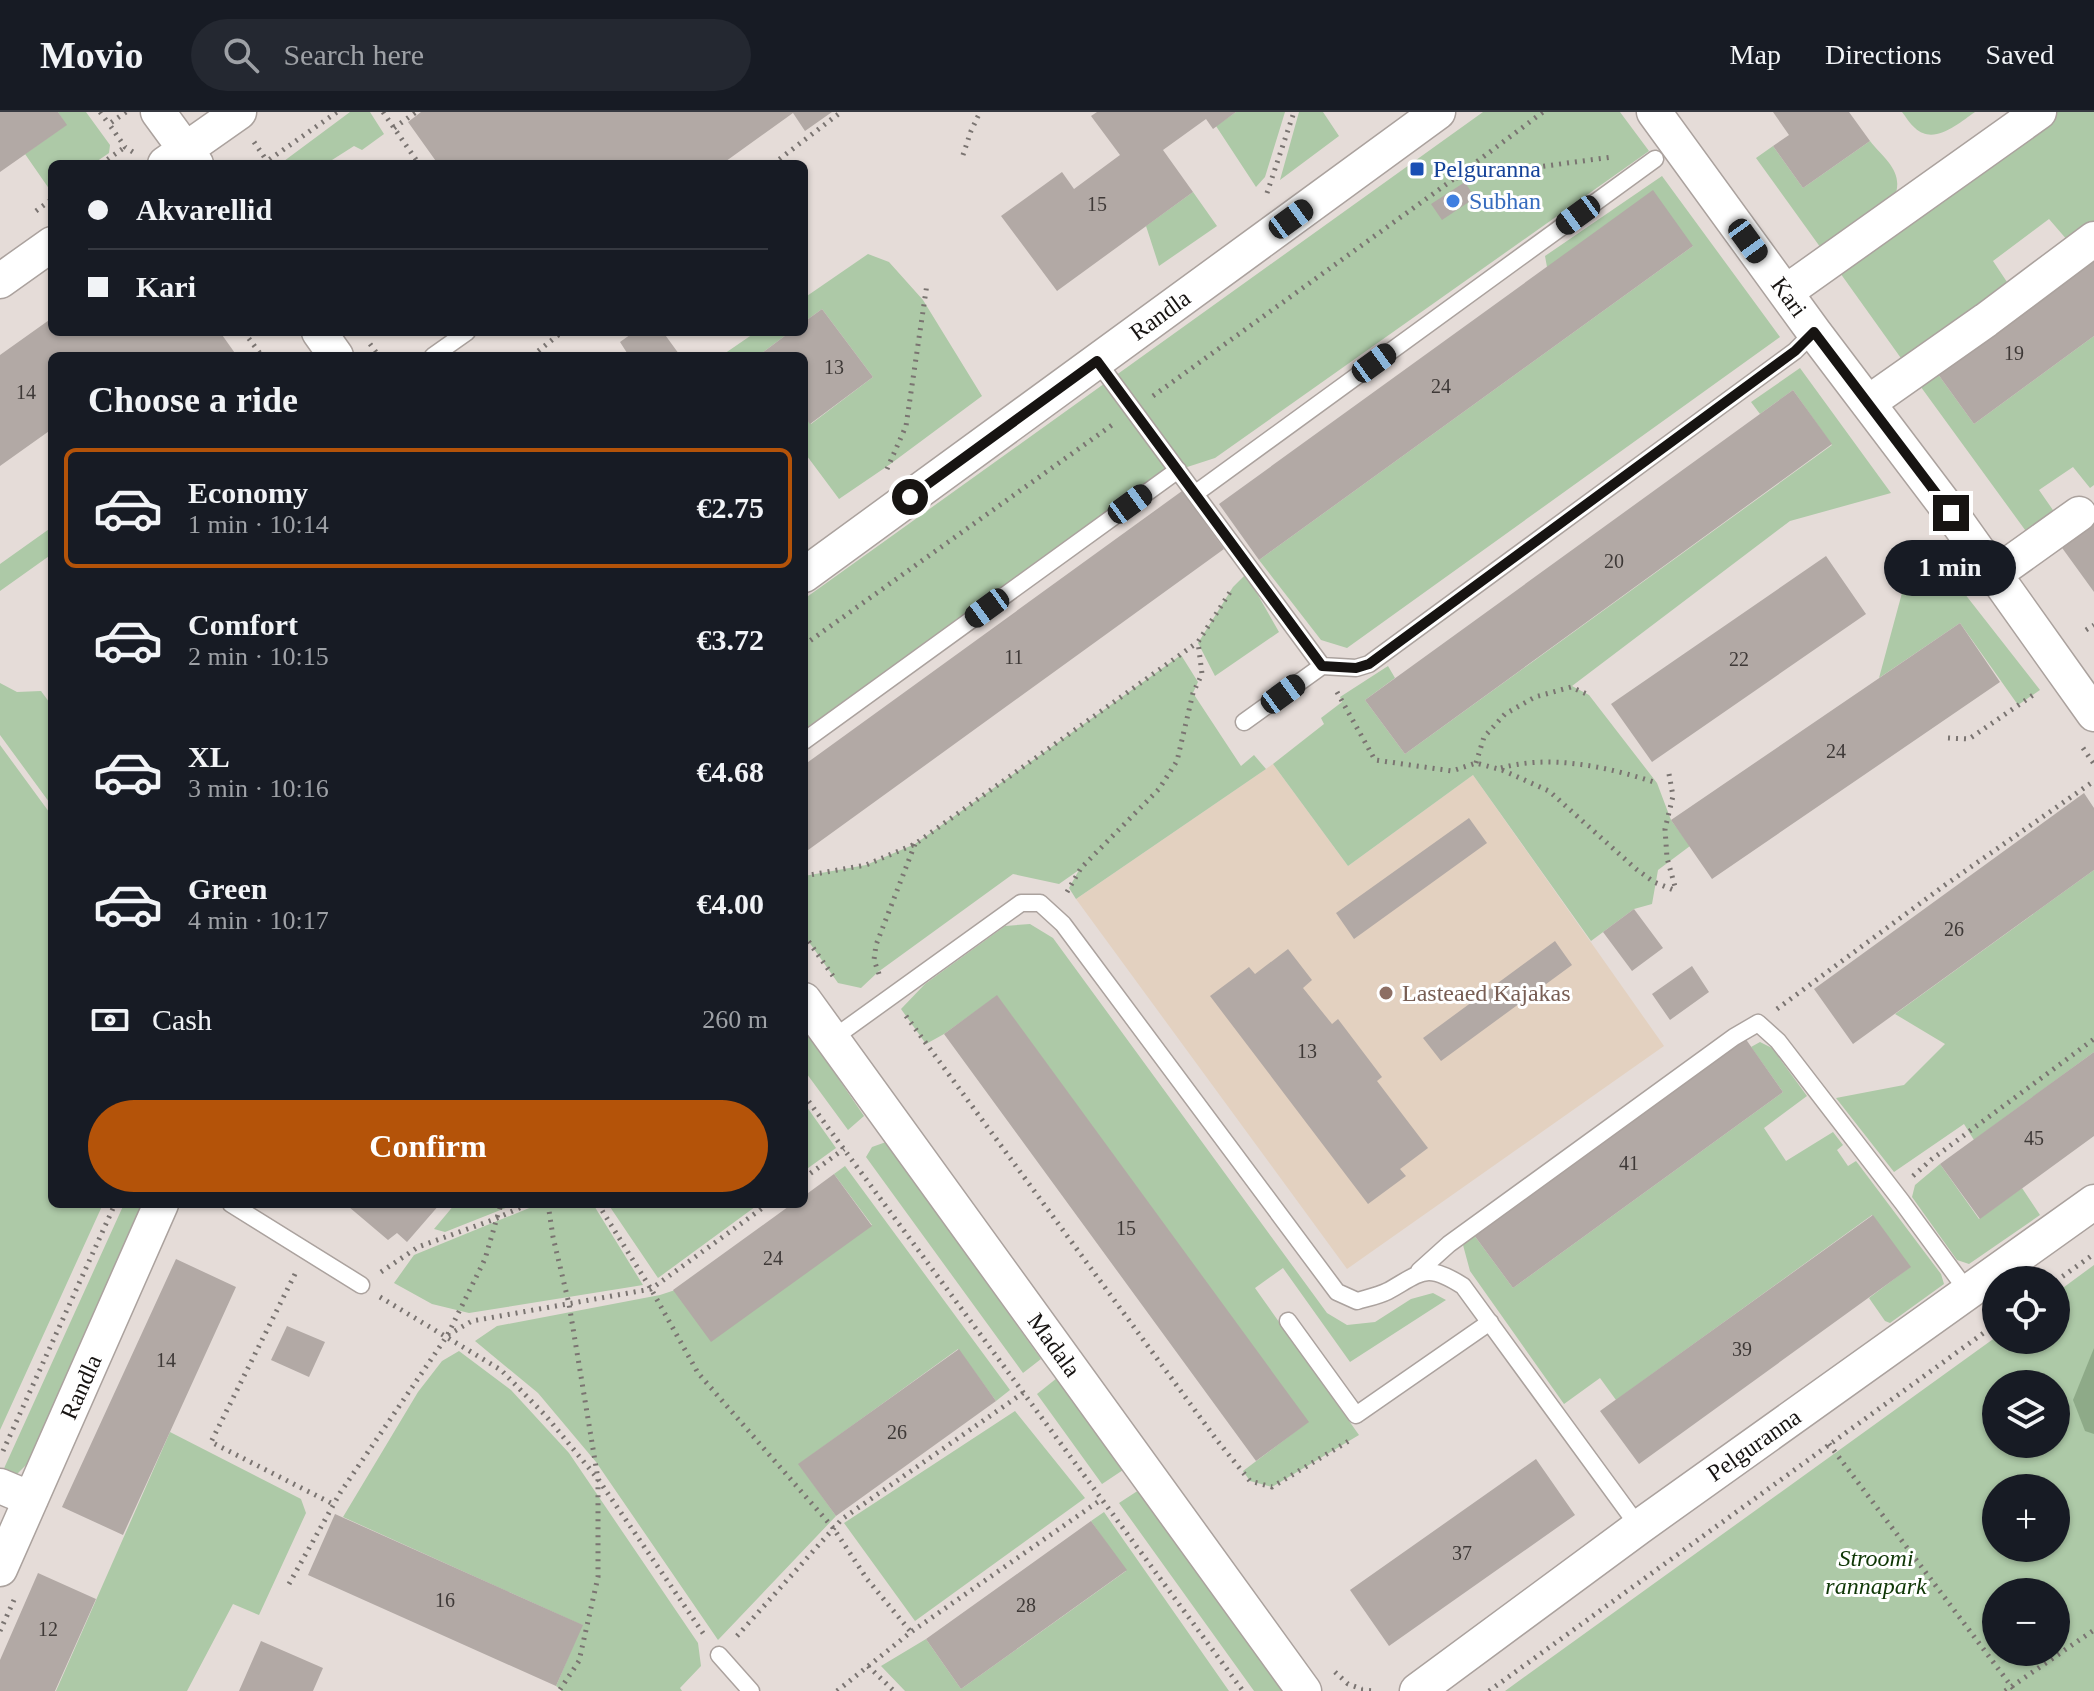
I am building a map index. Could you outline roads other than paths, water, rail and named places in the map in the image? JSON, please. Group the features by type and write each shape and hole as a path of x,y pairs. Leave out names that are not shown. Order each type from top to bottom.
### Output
{"street":[{"path":"158,112 171,158 246,126"},
{"name":"Kari","path":"1654,112 1995,574 2094,714"},
{"path":"1786,292 2039,112"},
{"name":"Randla","path":"808,572 1419,121"},
{"path":"1868,403 2094,239"},
{"path":"0,281 48,247"},
{"path":"1995,574 2079,514"},
{"name":"Madala","path":"808,1006 1304,1691"},
{"name":"Pelguranna","path":"1417,1691 1639,1527 2094,1202"},
{"name":"Randla","path":"0,1569 159,1208"},
{"path":"0,1486 31,1499"}],"lane":[{"path":"1196,493 1655,159"},
{"path":"1244,722 1322,666 1356,668 1369,664 1795,351 1814,332"},
{"path":"439,352 461,336"},
{"path":"1097,361 1322,666"},
{"path":"808,738 1178,470"},
{"path":"832,1039 1021,903 1040,903 1063,924 1337,1292 1357,1301 1384,1293 1419,1271 1449,1244 1574,1152 1758,1023 1778,1041 1960,1281"},
{"path":"237,1208 361,1285"},
{"path":"1419,1271 1443,1272 1463,1286 1639,1527"},
{"path":"1288,1321 1356,1415 1490,1322"},
{"path":"719,1655 751,1691"}],"place":[{"name":"Pelguranna","path":"1417,169"},
{"name":"Subhan","path":"1453,201"},
{"name":"Lasteaed Kajakas","path":"1386,993"}],"park label":[{"name":"Stroomi rannapark","path":"1876,1572"}]}
